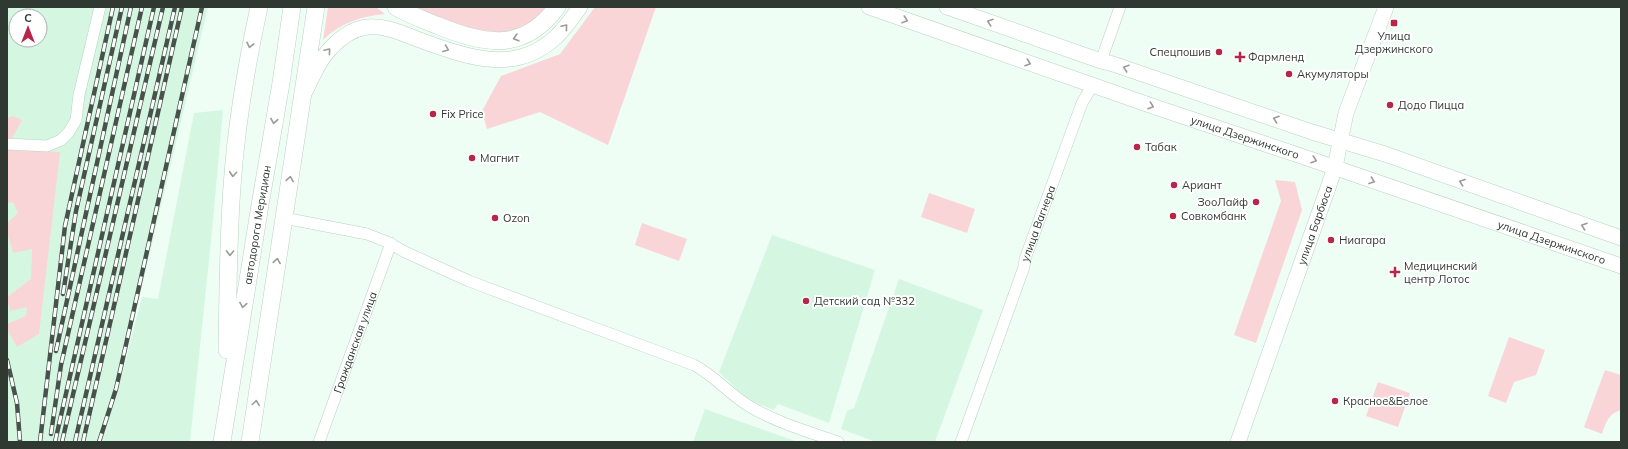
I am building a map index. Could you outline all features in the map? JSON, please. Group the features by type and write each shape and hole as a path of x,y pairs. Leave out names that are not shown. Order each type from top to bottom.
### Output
{"main road":[{"path":"224,419 230,214 234,163 242,89 259,7"},
{"name":"автодорога Меридиан","path":"222,442 224,419 281,83 292,7"},
{"path":"250,442 316,7"},
{"path":"396,7 467,37 498,41 526,35 539,27 557,7"},
{"path":"302,98 324,55 336,42 354,31 368,27 388,29 465,56 494,60 522,56 547,44 566,25 580,7"},
{"name":"улица Дзержинского","path":"869,7 1092,86 1335,167 1621,266"},
{"path":"947,7 1101,61 1121,66 1385,154 1621,238"},
{"name":"улица Барбюса","path":"1238,442 1335,167 1346,113 1386,7"},
{"name":"улица Вагнера","path":"1092,86 1101,61"}],"street":[{"path":"7,144 47,146 61,140 69,132 76,120 80,95 100,7"},
{"name":"улица Вагнера","path":"1101,61 1120,7"},
{"name":"улица Вагнера","path":"961,442 1024,267 1025,259 1082,103 1092,86"},
{"path":"284,218 367,234 391,243 405,252 469,281 694,365 706,372 749,406 772,417 838,442"},
{"name":"Гражданская улица","path":"319,442 391,243"}],"shaded area":[{"path":"7,7 208,7 116,396 142,297 158,299 194,113 223,110 190,442 7,442"},
{"path":"328,7 376,7 385,14 352,21 337,29 323,40"},
{"path":"415,7 547,7 538,18 523,27 508,31 492,32 476,30 444,20"},
{"path":"595,7 656,7 608,145 540,112 487,129 482,111 501,76 560,54"},
{"path":"13,116 22,120 11,140 7,140 7,118"},
{"path":"7,150 60,152 39,334 17,347 7,329 7,324 26,316 27,307 10,311 7,297 31,279 32,249 13,253 7,232 7,223 18,213 13,202 7,203"},
{"path":"1275,180 1295,182 1302,210 1256,343 1234,335 1281,201"},
{"path":"929,193 975,209 967,233 921,217"},
{"path":"642,223 687,239 679,261 635,245"},
{"name":"Детский cад №332","path":"772,235 875,270 829,423 778,404 774,410 747,399 719,372"},
{"path":"899,279 983,310 935,442 876,442 841,429 847,411 854,408"},
{"path":"1509,337 1545,350 1536,375 1514,382 1506,403 1488,396"},
{"path":"1605,370 1621,375 1621,410 1610,416 1606,422 1602,434 1584,427"},
{"path":"1378,382 1410,393 1398,427 1366,416"},
{"path":"705,409 798,442 693,442"}],"railway":[{"path":"40,442 65,226 113,7"},
{"path":"63,294 76,211 122,7"},
{"path":"56,351 131,7"},
{"path":"51,434 61,365 142,7"},
{"path":"55,442 154,7"},
{"path":"62,442 163,7"},
{"path":"75,442 175,7"},
{"path":"83,442 182,7"},
{"path":"99,442 116,389 202,7"},
{"path":"7,360 17,403 20,442"}],"place":[{"name":"Улица Дзержинского","path":"1394,23"},
{"name":"Спецпошив","path":"1219,52"},
{"name":"Фармленд","path":"1240,57"},
{"name":"Акумуляторы","path":"1289,74"},
{"name":"Додо Пицца","path":"1390,105"},
{"name":"Fix Price","path":"433,114"},
{"name":"Табак","path":"1137,147"},
{"name":"Магнит","path":"472,158"},
{"name":"Ариант","path":"1174,185"},
{"name":"ЗооЛайф","path":"1256,202"},
{"name":"Совкомбанк","path":"1173,216"},
{"name":"Ozon","path":"495,218"},
{"name":"Ниагара","path":"1331,240"},
{"name":"Медицинский центр Лотос","path":"1395,272"},
{"name":"Детский cад №332","path":"806,301"},
{"name":"Красное&Белое","path":"1335,401"}]}
